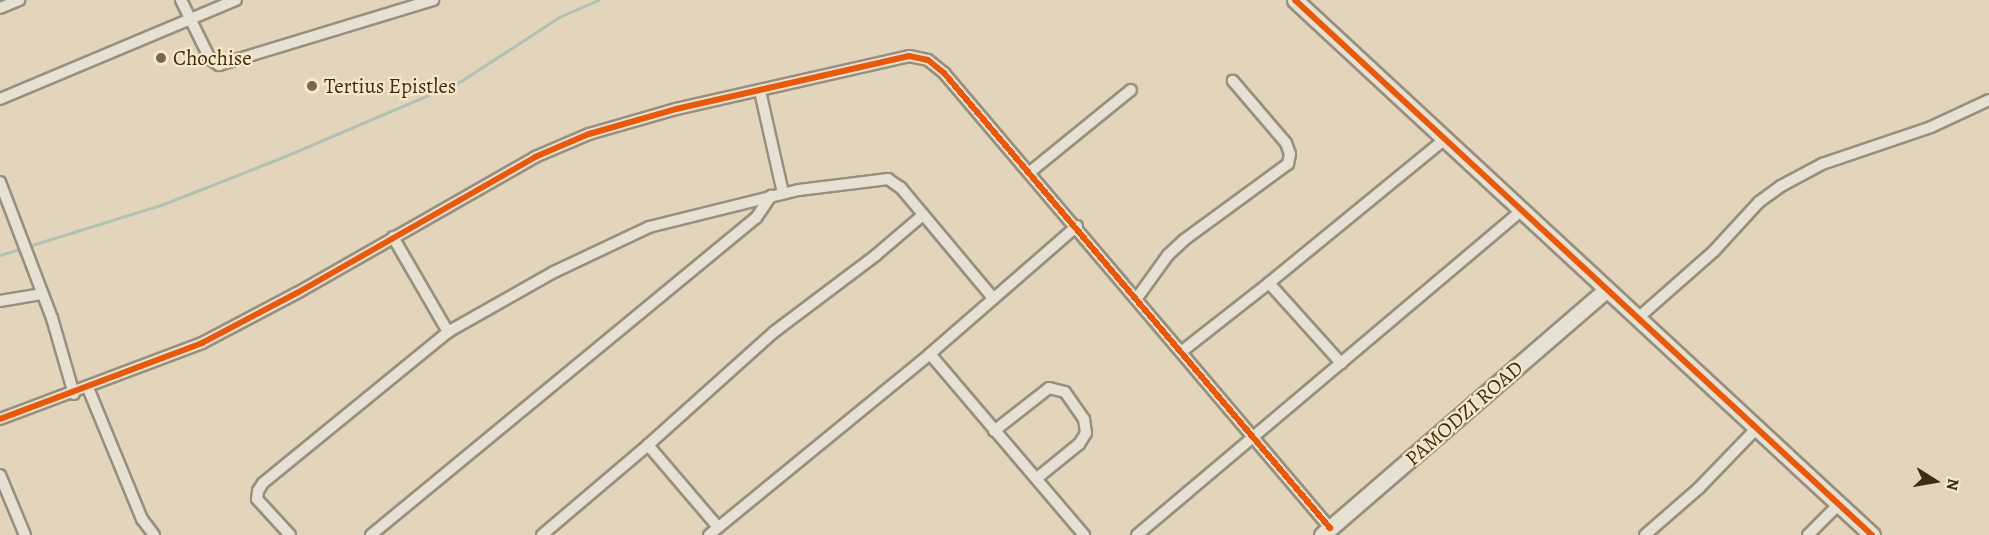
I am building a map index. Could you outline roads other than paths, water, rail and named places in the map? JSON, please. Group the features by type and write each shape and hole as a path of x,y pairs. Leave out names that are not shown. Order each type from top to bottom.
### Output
{"street":[{"path":"0,8 19,0"},
{"path":"181,0 210,59 219,65 433,0"},
{"path":"0,99 236,0"},
{"path":"1295,0 1872,535"},
{"path":"0,419 74,394 202,343 297,293 535,157 589,134 676,109 760,91 832,71 909,56 928,60 944,73 1137,298 1252,437 1326,532"},
{"path":"1137,298 1168,255 1184,240 1288,165 1290,154 1286,143 1233,81"},
{"path":"1030,172 1131,90"},
{"path":"760,91 783,193"},
{"path":"1638,318 1714,252 1759,202 1780,186 1822,164 1931,127 1989,100"},
{"path":"1181,352 1445,139"},
{"path":"290,535 257,499 258,491 263,483 448,332 554,272 649,227 783,193 888,178 901,188 993,298"},
{"path":"0,182 60,342 74,394"},
{"path":"371,535 756,218 771,196"},
{"path":"1137,535 1521,211"},
{"path":"542,535 648,445 774,332 876,255 923,215"},
{"path":"709,535 930,354 1077,226"},
{"path":"393,237 448,332"},
{"path":"1269,283 1341,363"},
{"name":"PAMODZI ROAD","path":"1326,532 1606,290"},
{"path":"0,301 42,294"},
{"path":"930,354 1083,535"},
{"path":"88,388 142,519 154,535"},
{"path":"994,431 1049,388 1065,392 1084,419 1086,433 1079,444 1036,479"},
{"path":"1645,535 1699,488 1756,429"},
{"path":"648,445 718,527"},
{"path":"0,475 25,535"},
{"path":"1808,535 1839,504"}],"waterway":[{"path":"0,255 161,205 283,157 461,81 559,17 598,0"}],"place":[{"name":"Chochise","path":"161,58"},
{"name":"Tertius Epistles","path":"312,86"}]}
